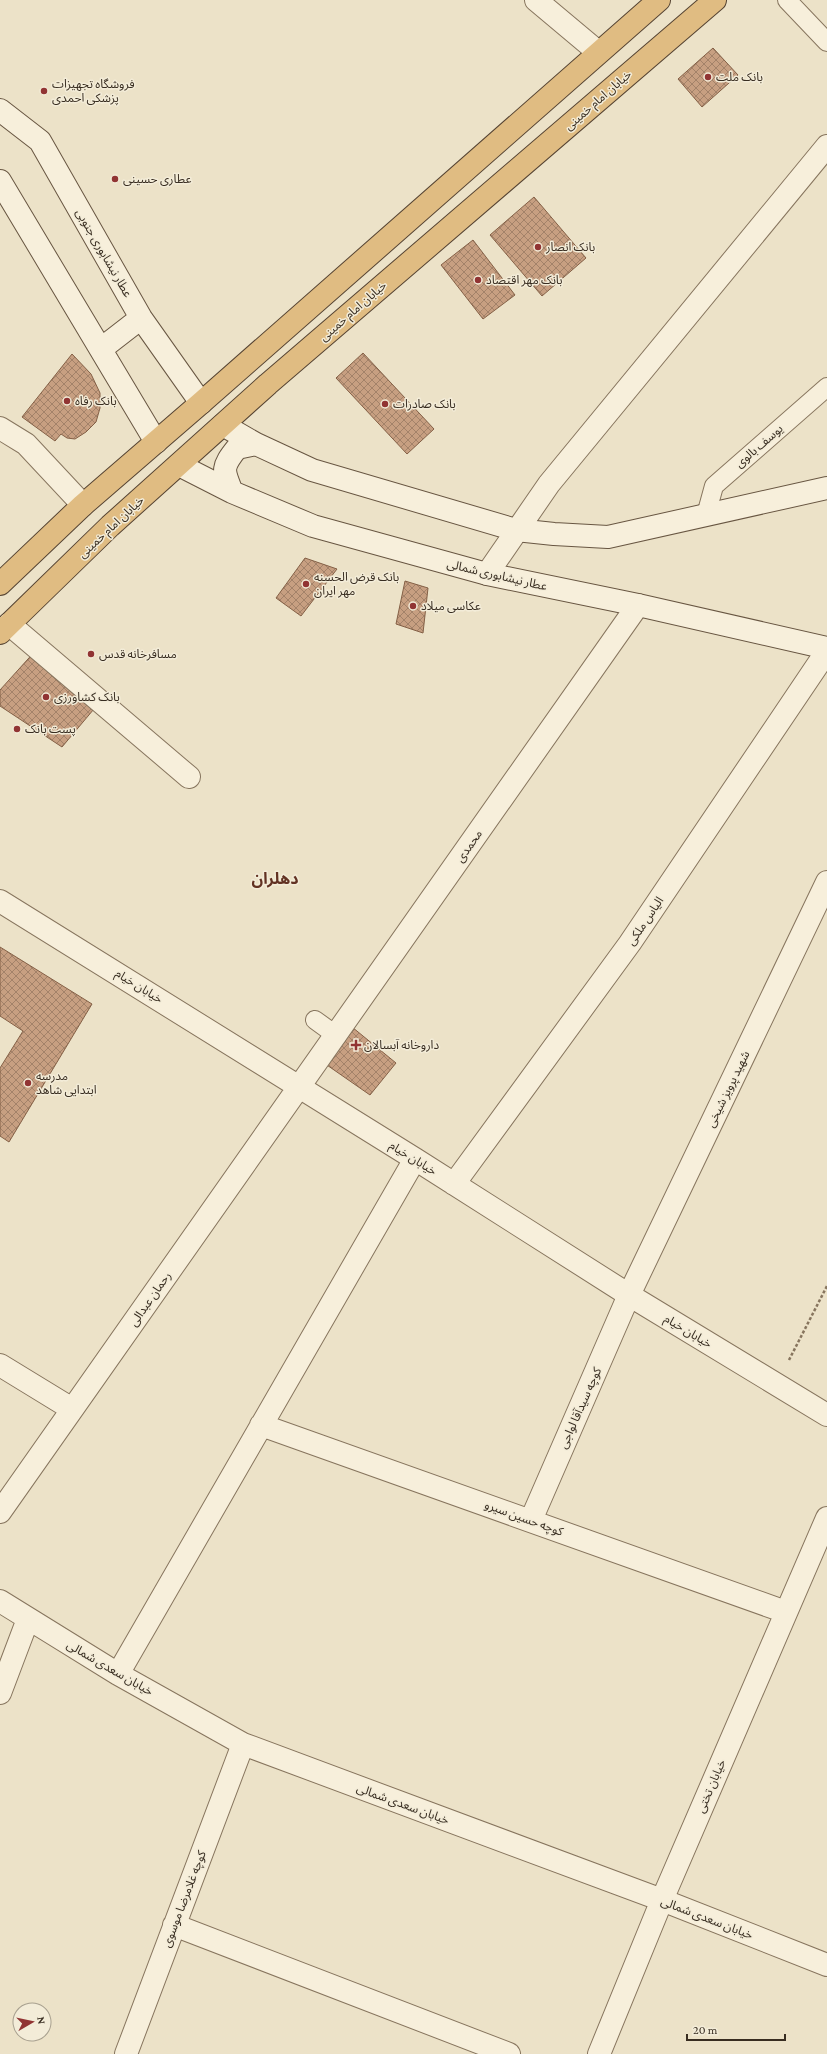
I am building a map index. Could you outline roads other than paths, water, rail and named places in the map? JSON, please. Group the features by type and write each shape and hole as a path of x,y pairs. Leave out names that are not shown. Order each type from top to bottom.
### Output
{"highway":[{"path":"0,584 83,505 201,404 598,52 659,0"},
{"name":"خیابان امام خمینی","path":"4,628 110,526 274,379 716,0"}],"street":[{"path":"536,0 598,52"},
{"name":"عطار نیشابوری جنوبی","path":"0,110 40,141 141,318 201,404"},
{"path":"487,574 549,484 827,146"},
{"path":"0,181 156,442"},
{"path":"101,349 141,318"},
{"path":"223,425 256,444 312,470 516,530 608,537 827,488"},
{"path":"0,428 26,444 83,505"},
{"path":"232,492 224,473 227,460 237,448 256,444"},
{"name":"عطار نیشابوری شمالی","path":"179,465 232,492 313,526 487,574 638,605 827,648"},
{"name":"محمدی","path":"300,1087 638,605"},
{"path":"4,628 189,777"},
{"name":"الیاس ملکی","path":"454,1184 630,943 827,651"},
{"name":"شهید پرویز شیخی","path":"629,1295 827,882"},
{"name":"خیابان خیام","path":"0,901 415,1159 629,1295 827,1415"},
{"name":"رحمان عبدالی","path":"0,1512 300,1087"},
{"path":"118,1674 415,1159"},
{"name":"کوچه سیدآقا لواجی","path":"532,1520 629,1295"},
{"path":"0,1365 72,1409"},
{"name":"کوچه حسین سیرو","path":"261,1426 532,1520 786,1612"},
{"name":"خیابان تختی","path":"599,2054 662,1900 827,1518"},
{"name":"خیابان سعدی شمالی","path":"0,1601 28,1620 118,1674 243,1744 662,1900 827,1965"},
{"path":"0,1693 28,1620"},
{"name":"کوچه غلامرضا موسوی","path":"126,2054 243,1744"},
{"path":"174,1924 509,2054"}],"lane":[{"path":"787,0 827,42"},
{"name":"یوسف بالوی","path":"706,515 714,486 827,387"},
{"path":"315,1020 337,1036"}],"place":[{"name":"بانک ملت","path":"708,77"},
{"name":"فروشگاه تجهیزات پزشکی احمدی","path":"44,91"},
{"name":"عطاری حسینی","path":"115,179"},
{"name":"بانک انصار","path":"538,247"},
{"name":"بانک مهر اقتصاد","path":"478,280"},
{"name":"بانک رفاه","path":"67,401"},
{"name":"بانک صادرات","path":"385,404"},
{"name":"بانک قرض الحسنه مهر ایران","path":"306,584"},
{"name":"عکاسی میلاد","path":"413,606"},
{"name":"مسافرخانه قدس","path":"91,654"},
{"name":"بانک کشاورزی","path":"46,697"},
{"name":"پست بانک","path":"17,729"},
{"name":"داروخانه آبسالان","path":"356,1045"},
{"name":"مدرسه ابتدایی شاهد","path":"28,1083"}],"district":[{"name":"دهلران","path":"275,878"}]}
